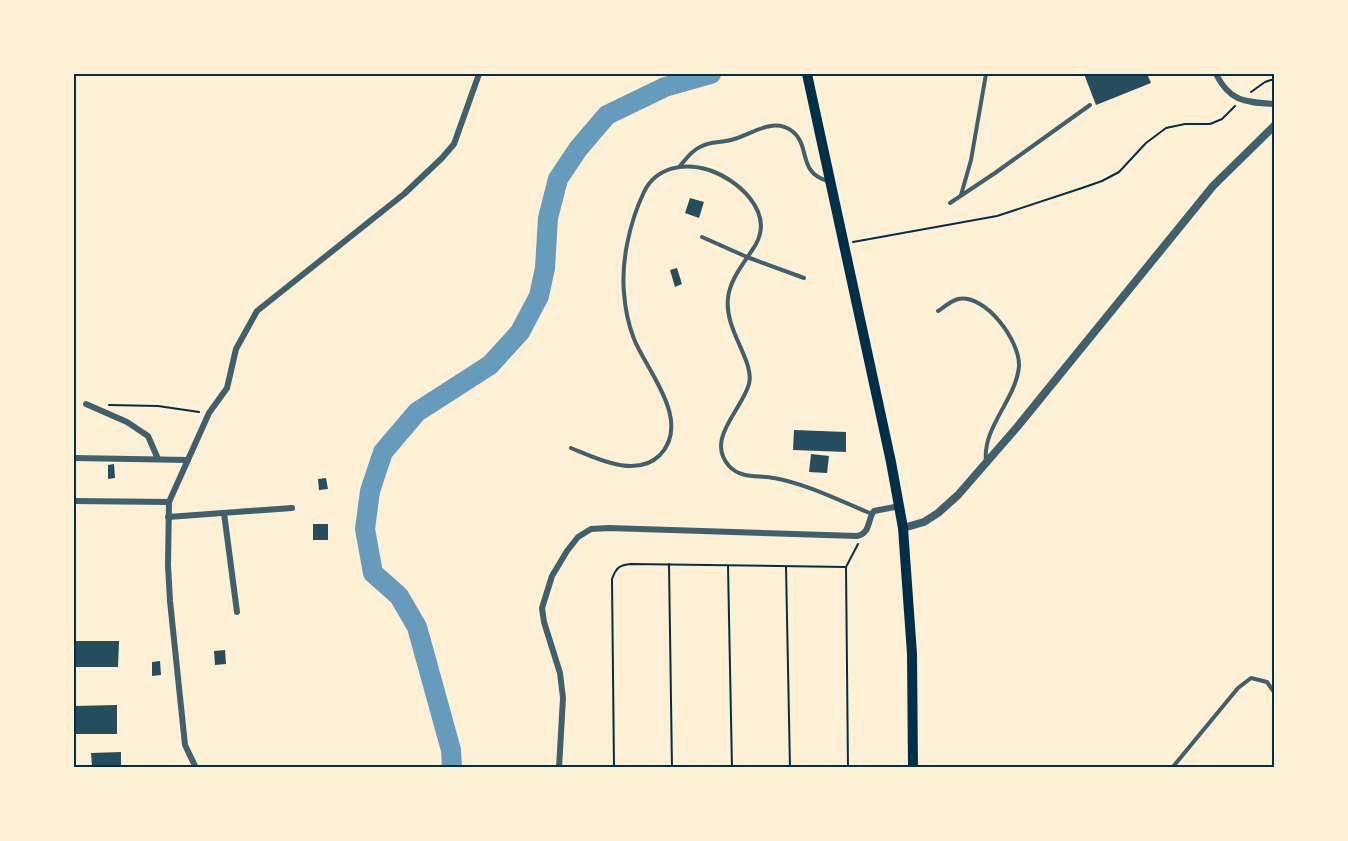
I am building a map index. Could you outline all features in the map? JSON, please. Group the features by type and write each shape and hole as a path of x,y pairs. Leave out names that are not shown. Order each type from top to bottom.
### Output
{"main road":[{"path":"807,74 900,506 912,654 913,768"}],"street":[{"path":"196,768 185,745 170,601 169,502 209,413 227,388 236,349 257,311 404,194 442,158 454,144 479,74"},
{"path":"1216,74 1224,89 1242,100 1275,104"},
{"path":"903,528 924,522 958,495 1018,426 1091,333 1165,247 1213,186 1275,126"},
{"path":"86,404 127,422 148,436 158,459"},
{"path":"74,458 188,460"},
{"path":"74,501 169,502"},
{"path":"559,768 563,698 560,673 549,642 542,608 552,576 578,537 591,529 609,528 861,536 867,530 872,514 878,510 900,506"},
{"path":"168,517 292,508"},
{"path":"224,513 237,612"}],"lane":[{"path":"961,195 971,160 986,74"},
{"path":"950,203 1090,105"},
{"path":"680,167 698,147 712,142 739,138 764,126 779,126 792,130 799,139 807,165 813,174 831,181"},
{"path":"570,448 624,466 644,464 657,457 669,445 673,427 670,411 633,338 623,293 627,251 632,223 640,198 649,181 664,170 698,167 711,170 742,190 752,200 760,218 757,243 747,257 728,296 727,316 746,360 750,382 741,404 724,431 721,443 724,459 738,473 784,481 872,514"},
{"path":"702,237 804,278"},
{"path":"938,311 956,300 974,301 987,308 1005,328 1015,345 1019,363 1015,383 992,431 987,446 986,462"},
{"path":"1172,768 1238,688 1251,678 1267,682 1275,692"}],"path":[{"path":"844,243 997,216 1092,185 1119,172 1158,133 1175,125 1210,124 1222,119 1265,82 1275,79"},
{"path":"86,404 158,406 209,413"},
{"path":"848,768 846,567 861,536"},
{"path":"614,768 612,579 616,568 623,565 669,564 846,567"},
{"path":"669,564 672,768"},
{"path":"728,565 732,768"},
{"path":"786,567 790,768"}],"building":[{"path":"1084,74 1153,74 1148,76 1151,83 1096,105"},
{"path":"690,198 704,202 699,218 685,213"},
{"path":"677,268 682,284 675,287 670,270"},
{"path":"794,430 846,432 846,452 793,450"},
{"path":"811,454 829,456 827,473 809,472"},
{"path":"114,464 115,478 108,479 108,465"},
{"path":"326,478 328,489 319,490 318,479"},
{"path":"313,524 328,524 328,540 313,540"},
{"path":"74,641 119,641 118,667 74,667"},
{"path":"225,650 226,664 215,665 214,651"},
{"path":"160,661 161,675 152,676 152,662"},
{"path":"117,705 117,734 74,734 74,706"},
{"path":"121,752 121,765 92,766 91,753"}],"waterway":[{"path":"452,768 451,750 417,627 399,596 373,573 365,529 370,491 383,452 417,412 490,365 520,332 539,296 545,268 548,218 558,179 578,149 607,115 665,87 711,74"}]}
